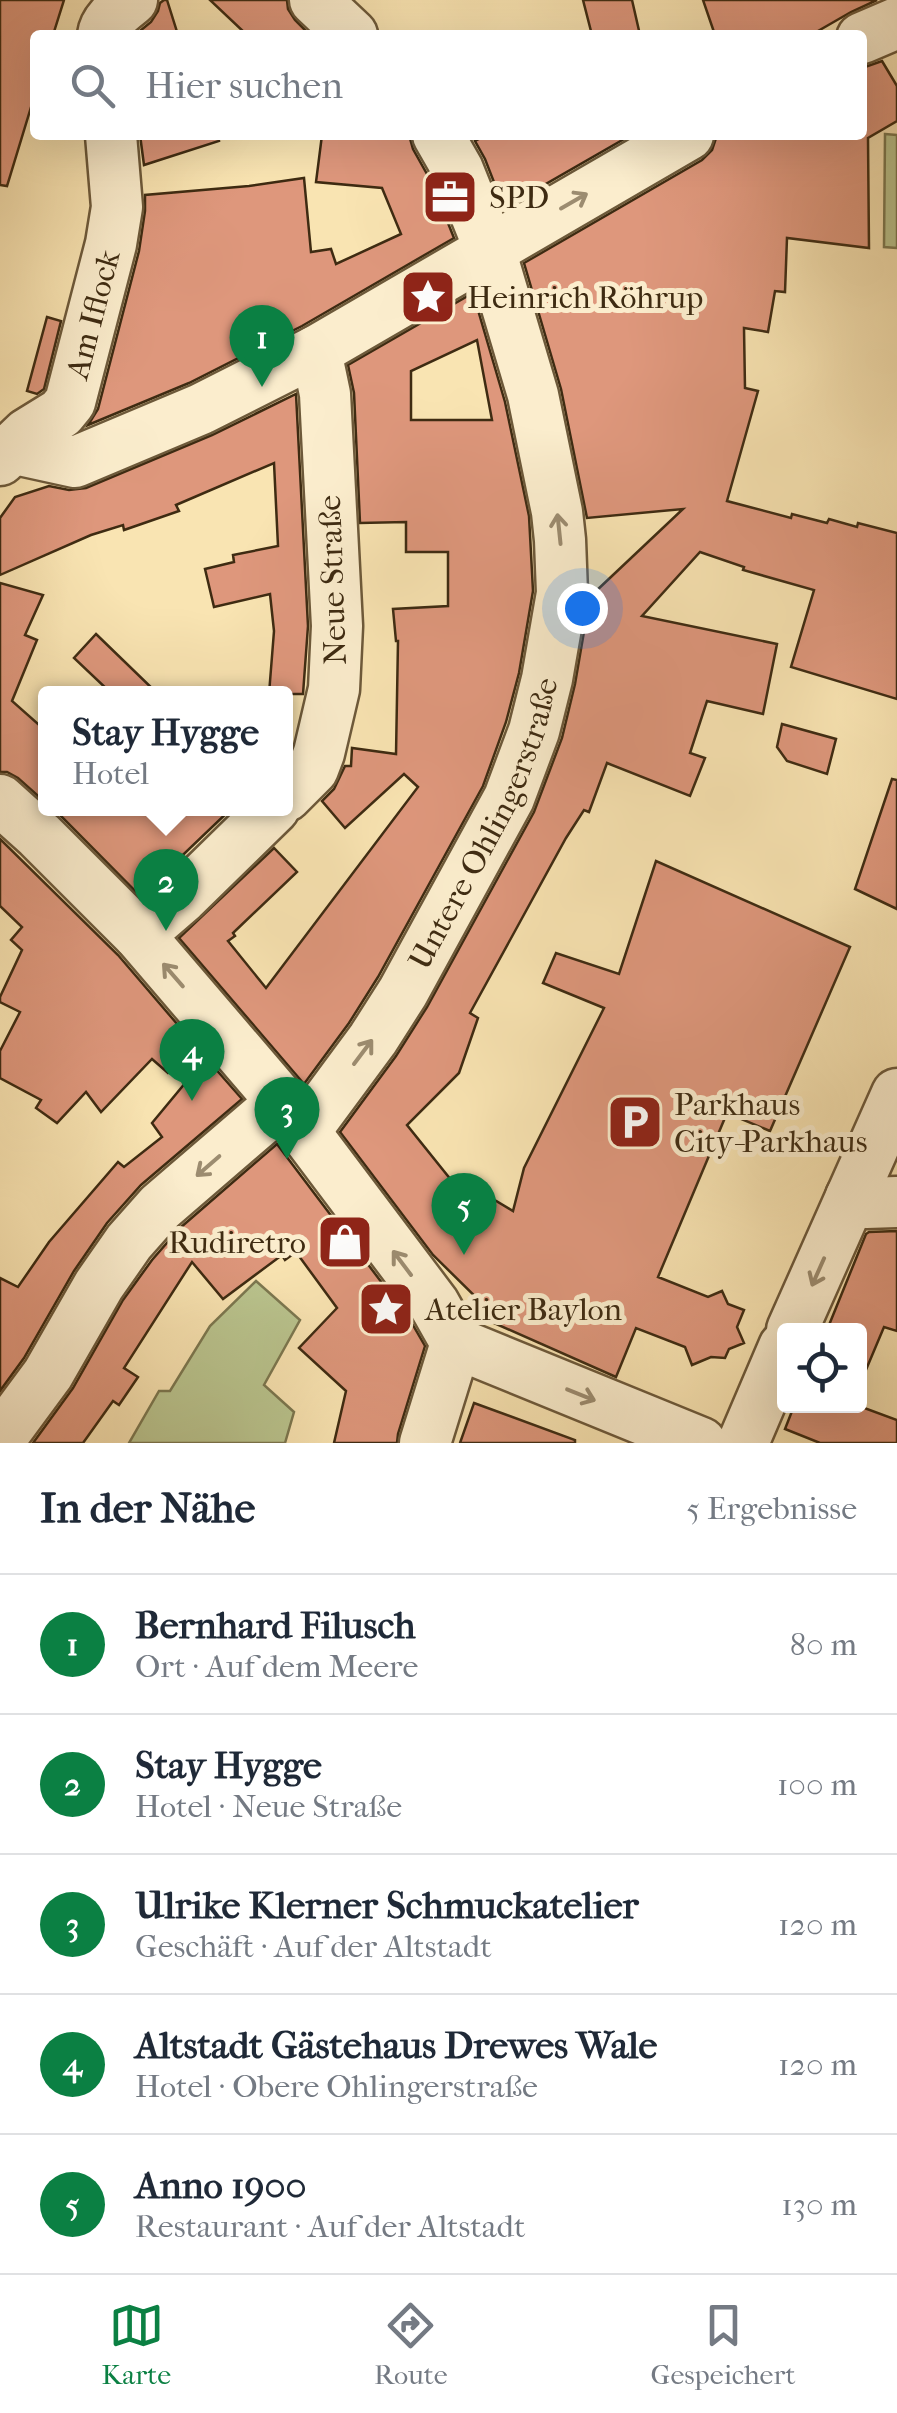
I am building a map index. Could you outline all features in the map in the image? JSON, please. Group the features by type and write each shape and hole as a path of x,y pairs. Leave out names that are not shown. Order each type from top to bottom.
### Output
{"street":[{"path":"103,30 132,0"},
{"path":"316,0 347,30"},
{"path":"867,36 897,24"},
{"name":"Am Iflock","path":"5,454 62,413 70,402 111,244 117,206 111,140"},
{"name":"Untere Ohlingerstraße","path":"0,1439 48,1374 99,1284 160,1207 293,1116 373,1039 403,992 509,798 534,731 548,679 562,593 557,512 533,395 490,250 458,170 441,140"},
{"path":"5,454 75,462 201,409 316,351 679,140"},
{"name":"Neue Straße","path":"293,789 313,769 334,688 337,626 325,394 316,351"},
{"path":"0,800 138,935 293,1116 434,1304 456,1344 700,1443"},
{"path":"138,935 266,816"},
{"path":"796,1323 863,1205 897,1094"},
{"path":"425,1443 456,1344"},
{"path":"743,1443 777,1363"}],"green space":[{"path":"885,134 897,135 897,248 884,247"},
{"path":"256,1281 300,1320 264,1385 294,1412 285,1443 129,1443 159,1391 170,1391 210,1326"}],"building":[{"path":"0,0 64,0 55,30 30,30 30,110 7,186 0,185"},
{"path":"167,0 176,30 141,30 151,22 160,3"},
{"path":"210,0 287,0 288,9 305,30 242,30"},
{"path":"583,0 632,0 639,30 591,30"},
{"path":"703,0 877,0 820,30 713,30"},
{"path":"882,61 897,86 897,121 868,138 869,248 787,238 785,292 775,291 768,332 744,328 745,388 758,391 727,501 791,518 792,514 827,523 829,519 857,527 858,523 897,533 897,699 791,667 814,590 743,570 744,567 700,552 642,616 777,644 763,714 707,701 690,753 705,758 690,796 607,763 589,812 584,810 566,838 470,1013 478,1018 459,1073 407,1125 472,1206 483,1193 513,1211 524,1168 604,1008 543,983 556,953 619,974 656,861 850,947 770,1131 727,1113 658,1277 708,1297 722,1291 728,1304 744,1310 737,1327 744,1343 729,1349 725,1358 711,1357 692,1365 685,1347 636,1328 616,1377 476,1315 489,1310 433,1255 340,1132 427,1007 534,812 562,738 591,591 595,592 683,509 587,518 561,389 524,263 702,160 715,140 867,140 867,66"},
{"path":"141,140 219,140 219,141 144,165"},
{"path":"321,140 410,140 454,238 302,326 189,383 88,425 98,409 139,251 145,195 304,178 311,252 331,249 336,264 401,234 382,188 316,182"},
{"path":"477,140 622,140 504,208"},
{"path":"473,293 505,402 529,516 533,591 519,673 483,786 378,977 304,1084 179,938 274,848 297,872 228,941 266,988 418,787 404,774 345,828 322,801 334,789 345,766 351,766 352,748 396,754 398,641 393,609 448,606 448,552 406,552 406,522 360,523 354,393 348,365","holes":["477,340 492,420 411,420 411,371"]},
{"path":"47,317 61,321 44,389 37,394 27,391"},
{"path":"296,394 308,626 303,694 293,694 293,686 270,686 274,631 270,594 214,607 205,569 234,562 233,555 278,546 274,463 176,505 179,511 124,530 123,525 91,535 0,575 0,518 15,497 49,486 86,488 212,435"},
{"path":"0,583 43,595 25,635 37,640 12,701 38,724 38,796 18,778 0,772"},
{"path":"96,634 150,686 104,686 74,658"},
{"path":"782,724 836,739 827,774 787,761 777,747"},
{"path":"892,779 897,780 897,909 855,889"},
{"path":"61,816 224,816 140,896"},
{"path":"0,839 118,955 202,1053 168,1073 152,1059 101,1112 86,1092 57,1123 36,1108 41,1100 0,1078 0,1051 20,1012 0,1002 0,997 22,950 11,940 22,927 0,906"},
{"path":"206,1058 242,1099 141,1185 107,1223 0,1391 0,1278 18,1287 49,1242 118,1162 124,1167 162,1137 152,1123"},
{"path":"277,1144 410,1320 425,1346 397,1443 334,1443 346,1391 299,1348 337,1308 296,1252 285,1260 282,1255 223,1299 192,1262 124,1368 138,1377 119,1405 113,1401 83,1443 33,1443 73,1388 123,1300 152,1260 180,1228"},
{"path":"897,1231 897,1331 884,1327 867,1367 867,1323 830,1323 869,1232"},
{"path":"474,1403 575,1440 575,1443 460,1443"},
{"path":"867,1409 897,1420 897,1443 820,1443 785,1429 791,1413 867,1413"}],"place":[{"name":"SPD","path":"450,197"},
{"name":"Heinrich Röhrup","path":"428,297"},
{"name":"Bernhard Filusch","path":"262,387"},
{"name":"Stay Hygge","path":"166,931"},
{"name":"Altstadt Gästehaus Drewes Wale","path":"192,1101"},
{"name":"Parkhaus City-Parkhaus","path":"635,1122"},
{"name":"Ulrike Klerner Schmuckatelier","path":"287,1159"},
{"name":"Rudiretro","path":"345,1242"},
{"name":"Anno 1900","path":"464,1255"},
{"name":"Atelier Baylon","path":"386,1309"}]}
